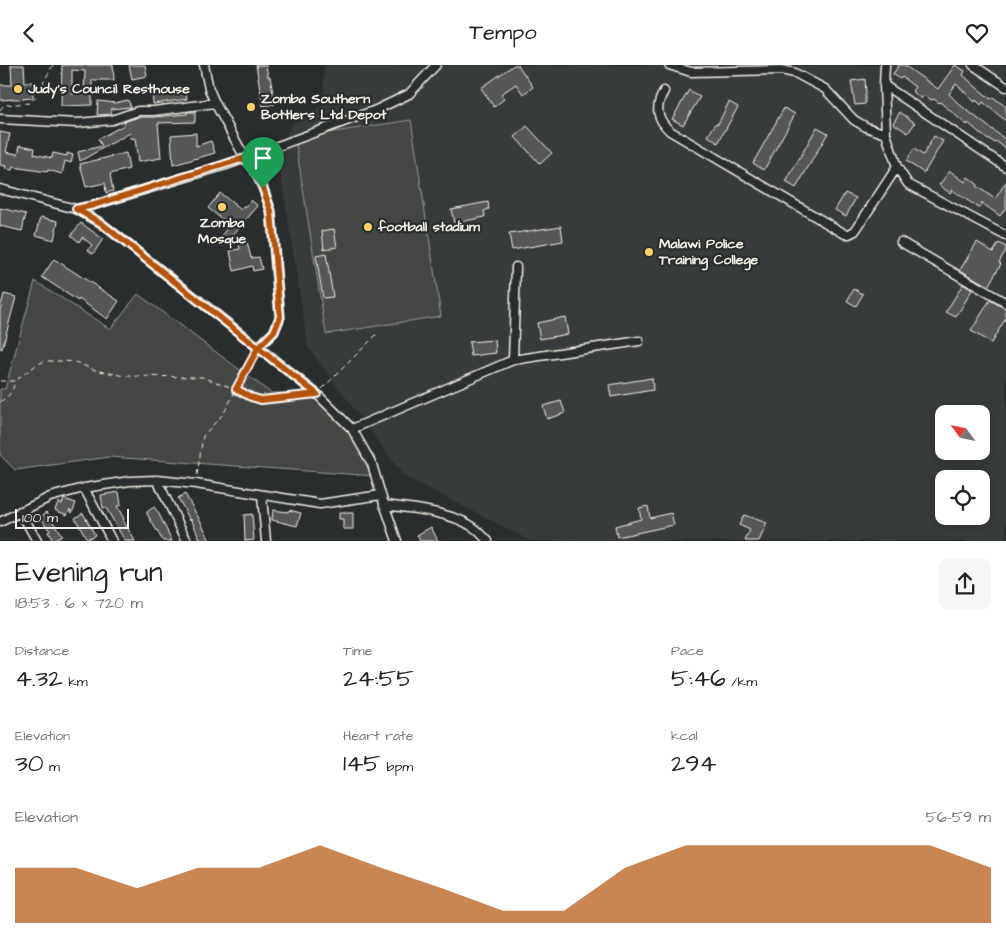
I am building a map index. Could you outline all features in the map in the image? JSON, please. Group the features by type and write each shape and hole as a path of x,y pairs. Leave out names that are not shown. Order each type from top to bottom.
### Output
{"street":[{"path":"204,65 209,89 215,103 245,158 257,175 271,211 280,317 274,332 258,348"},
{"path":"76,209 245,158 376,110 409,94 436,65"},
{"path":"669,65 691,72 745,68 783,68 825,89 854,120 866,127 886,134"},
{"path":"885,65 886,134 897,167 908,184 1006,236"},
{"path":"974,65 1006,87"},
{"path":"884,85 1006,167"},
{"path":"664,91 658,107 658,115 661,123 670,131 845,234 855,231 897,167"},
{"path":"0,119 78,123 112,121 138,111 154,111 215,103"},
{"path":"0,189 76,209 101,223 317,394 352,429 372,464 397,541"},
{"path":"901,242 1006,303"},
{"path":"512,360 516,267"},
{"path":"352,429 512,360 639,341"},
{"path":"0,522 50,497 120,481 157,480 196,484 320,504 381,495"},
{"path":"157,480 187,541"},
{"path":"84,488 112,541"},
{"path":"262,496 266,541"},
{"path":"384,505 417,509 462,521 473,526 488,541"},
{"path":"20,511 37,541"}],"path":[{"path":"0,110 4,105 29,103 35,98 53,65"},
{"path":"0,381 15,381 36,365 45,361 63,361 95,370 125,375 202,377 261,400 317,394 378,333"},
{"path":"196,484 203,436 224,413 258,348"},
{"path":"0,402 9,397 15,381"}],"shaded area":[{"name":"Malawi Police Training College","path":"324,65 1006,65 1006,541 531,541 404,476 308,347 278,156 291,125 323,105"},
{"name":"football stadium","path":"411,120 441,316 326,334 295,138"},
{"path":"35,281 110,329 138,294 271,393 317,394 352,429 376,476 110,457 15,470 0,455 0,389 5,389"}],"building":[{"path":"11,65 24,65 25,82 33,82 33,98 0,100 0,85 12,85"},
{"path":"62,65 113,65 114,80 92,80 92,105 61,106","holes":["72,70 85,71 84,93 72,94"]},
{"path":"129,65 145,65 147,76 132,79"},
{"path":"256,65 266,65 275,104 263,106"},
{"path":"514,65 518,65 533,87 523,94 516,84 501,94 504,99 494,107 481,88"},
{"path":"899,65 904,65 938,89 955,65 965,71 963,75 976,87 991,99 993,97 1006,107 1006,121 983,102 981,105 976,100 975,102 956,84 949,94 960,105 1006,140 1006,149 996,141 995,143 987,139 968,123 967,125 940,102 934,99 931,100 924,95 921,99 912,91 915,87 902,77 900,79 893,74"},
{"path":"865,79 865,104 855,105 851,81"},
{"path":"185,87 187,99 153,104 152,91"},
{"path":"689,90 700,97 683,125 672,119"},
{"path":"128,100 131,107 111,109 112,114 97,115 98,101 115,103"},
{"path":"729,102 738,107 718,143 708,136 716,123 718,124"},
{"path":"784,108 795,114 764,170 753,163"},
{"path":"187,112 195,112 195,122 158,123 161,158 138,162 135,138 131,139 130,133 80,161 78,152 102,146 98,139 124,125 123,122 139,117 187,114"},
{"path":"900,112 915,123 908,133 893,123"},
{"path":"527,126 552,153 540,164 515,137"},
{"path":"817,127 828,133 796,188 786,182"},
{"path":"0,132 10,134 6,152 18,154 20,145 35,148 34,154 52,158 53,153 67,156 67,153 73,155 71,163 65,161 62,174 48,170 47,172 13,167 12,170 5,169 6,166 0,165"},
{"path":"196,133 196,146 211,141 215,153 173,165 171,135"},
{"path":"934,136 943,141 924,173 906,161 914,149 923,155"},
{"path":"126,153 129,169 110,174 113,191 106,193 105,183 86,187 80,164"},
{"path":"950,171 965,182 968,177 977,184 976,186 995,199 1006,182 1006,207 1000,216 982,203 979,208 952,190 950,193 939,185"},
{"path":"220,193 241,210 251,200 258,206 223,246 218,242 228,228 226,227 228,224 208,208"},
{"path":"845,193 856,198 846,216 835,210"},
{"path":"488,202 489,209 484,211 485,217 454,223 451,209"},
{"path":"0,208 26,214 22,231 0,226"},
{"path":"41,217 58,221 54,240 36,235"},
{"path":"81,223 103,239 93,254 88,250 92,245 82,237 79,242 71,235"},
{"path":"561,226 563,241 512,250 509,234"},
{"path":"334,229 337,247 324,249 322,231"},
{"path":"246,238 251,258 259,257 262,269 253,271 252,266 234,271 230,251 240,249 238,240"},
{"path":"977,242 993,252 999,243 1006,247 999,262 1001,264 988,286 960,270"},
{"path":"326,254 333,297 323,298 316,256"},
{"path":"54,259 119,301 107,319 79,299 78,301 42,277"},
{"path":"963,284 972,290 956,317 946,312"},
{"path":"854,289 863,294 856,306 847,301"},
{"path":"4,294 16,297 2,349 0,348 0,310"},
{"path":"990,300 1006,309 1006,318 991,343 971,331"},
{"path":"565,317 568,334 540,339 537,323"},
{"path":"495,340 496,353 471,356 469,342"},
{"path":"652,378 653,390 611,397 609,385"},
{"path":"561,401 565,413 547,419 543,406"},
{"path":"119,492 121,505 117,506 135,541 125,541 106,508 103,508 101,495"},
{"path":"185,494 210,541 201,541 191,519 178,498"},
{"path":"64,499 76,503 72,513 70,509 67,515 55,510 58,502 62,504"},
{"path":"648,506 650,518 671,513 674,525 617,537 615,526 641,519 639,508"},
{"path":"154,507 172,541 163,541 147,514"},
{"path":"273,510 288,512 289,510 301,513 297,526 272,520"},
{"path":"47,512 62,536 53,541 48,532 50,531 40,517"},
{"path":"83,513 95,535 87,539 75,518"},
{"path":"339,513 353,513 353,529 343,529 343,519 339,519"},
{"path":"252,514 254,540 245,541 244,515"},
{"path":"744,515 767,523 759,541 745,541 750,530 739,525"},
{"path":"431,527 438,541 420,541 417,535"}],"place":[{"name":"Judy's Council Resthouse","path":"18,89"},
{"name":"Zomba Southern Bottlers Ltd Depot","path":"251,107"},
{"name":"Zomba Mosque","path":"222,207"},
{"name":"football stadium","path":"368,227"},
{"name":"Malawi Police Training College","path":"649,252"}],"route":[{"path":"263,188 254,169 245,158 85,208 76,209 101,223 258,348 236,389 261,400 317,394 258,348 274,332 280,322 271,211 263,188"}]}
